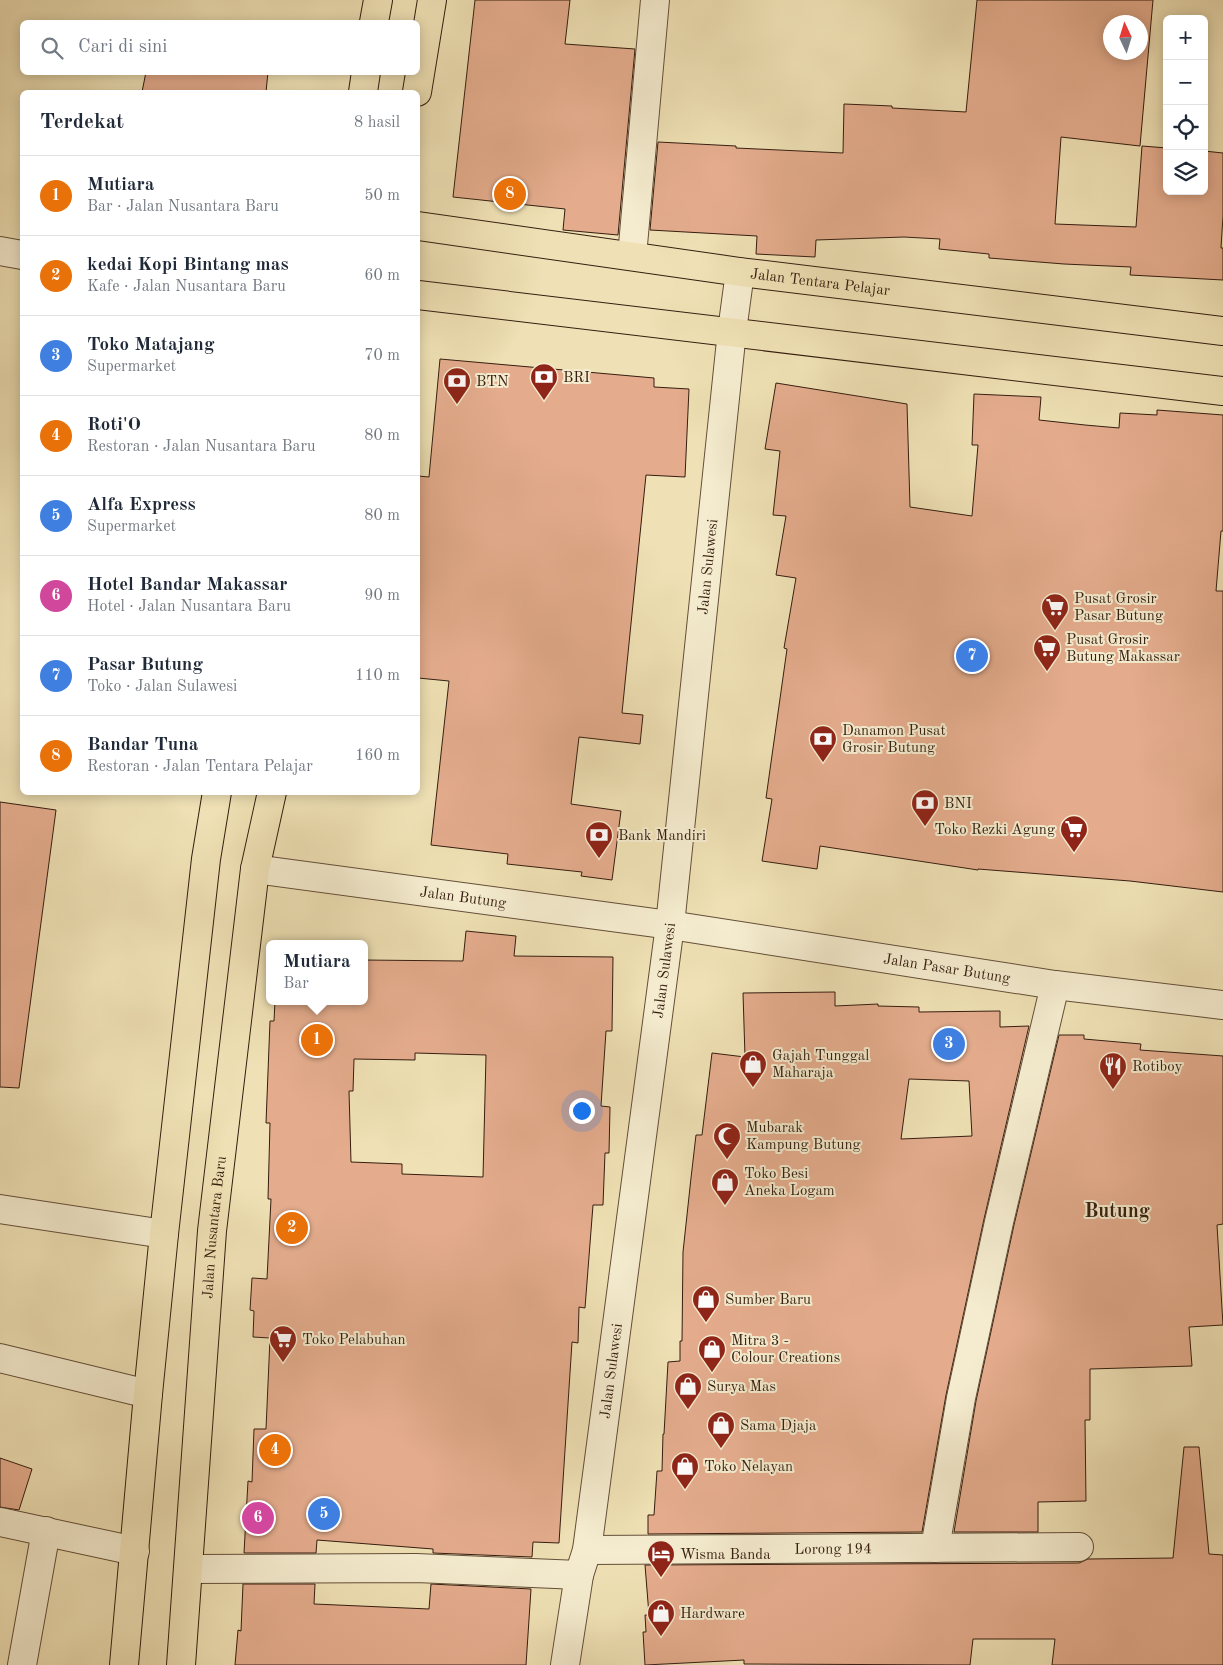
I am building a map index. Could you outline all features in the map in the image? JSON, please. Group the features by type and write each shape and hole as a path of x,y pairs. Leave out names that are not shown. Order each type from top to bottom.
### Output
{"main road":[{"path":"374,20 378,0"},
{"path":"420,74 432,0"},
{"path":"363,90 366,75"},
{"path":"417,90 420,75"},
{"name":"Jalan Tentara Pelajar","path":"420,226 740,272 1223,331"},
{"path":"420,295 1223,391"},
{"path":"124,1665 164,1234 206,859 217,795"},
{"name":"Jalan Nusantara Baru","path":"181,1665 212,1231 255,869 271,795"}],"street":[{"path":"632,256 655,0"},
{"path":"0,251 20,255"},
{"name":"Jalan Sulawesi","path":"565,1665 583,1562 670,925 732,331 740,272"},
{"name":"Jalan Butung","path":"255,869 670,925"},
{"name":"Jalan Pasar Butung","path":"670,925 1055,985 1223,1005"},
{"path":"935,1548 961,1398 999,1222 1055,985"},
{"path":"0,1208 164,1234"},
{"path":"0,1358 148,1394"},
{"path":"0,1522 135,1551"},
{"path":"22,1665 46,1532"},
{"name":"Lorong 194","path":"189,1569 416,1568 935,1548 1079,1546"}],"building":[{"path":"475,0 570,0 565,44 635,49 618,235 563,230 565,209 453,197"},
{"path":"977,0 1153,0 1148,56 1148,15 1103,15 1103,60 1148,60 1140,146 1061,137 1055,224 1136,227 1142,146 1163,148 1163,195 1208,195 1208,151 1223,153 1221,248 1223,248 1223,280 1130,275 1131,267 989,258 989,254 939,249 940,239 904,237 816,240 815,257 756,254 757,236 650,230 658,142 843,153 844,104 892,106 892,108 966,112"},
{"path":"145,75 268,75 266,90 142,90"},
{"path":"440,359 654,378 654,387 689,389 685,477 646,475 622,713 643,715 640,744 579,737 571,804 621,811 612,880 581,876 582,872 507,864 508,854 431,845 449,681 420,678 420,476 429,477"},
{"path":"776,383 907,404 910,507 972,516 978,445 972,445 974,394 1041,397 1039,420 1119,428 1120,413 1157,415 1157,410 1223,415 1223,531 1221,531 1216,591 1223,591 1223,892 1130,881 978,870 820,846 817,869 762,861 772,799 766,798 787,649 784,648 796,578 776,575 786,516 773,515 780,451 765,449"},
{"path":"0,802 56,810 19,1088 0,1087"},
{"path":"466,931 516,936 514,956 613,957 612,1031 606,1031 601,1106 610,1107 609,1153 605,1153 603,1205 593,1205 585,1308 579,1307 578,1343 572,1342 559,1543 533,1542 532,1557 433,1553 433,1549 317,1540 316,1553 244,1553 248,1481 252,1482 254,1429 266,1429 270,1338 253,1337 254,1311 250,1310 252,1278 267,1279 271,1199 268,1199 270,1123 266,1123 270,1021 274,1021 275,1005 368,1005 368,960 463,961","holes":["415,1053 486,1055 483,1177 402,1174 402,1164 351,1162 349,1091 353,1091 354,1059 415,1060"]},
{"path":"835,992 835,1006 878,1004 878,1006 919,1007 919,1012 1000,1011 1000,1027 1029,1026 984,1219 946,1395 922,1532 648,1534 648,1515 654,1515 657,1471 662,1471 668,1362 680,1361 683,1252 696,1135 702,1135 712,1053 745,1057 743,993","holes":["909,1079 969,1081 972,1136 901,1139"]},
{"path":"1059,1035 1084,1035 1084,1039 1141,1044 1140,1050 1223,1056 1223,1224 1217,1225 1223,1325 1189,1327 1192,1366 1090,1369 1090,1420 1085,1420 1086,1501 1038,1502 1038,1532 954,1532 976,1401 1014,1225"},
{"path":"1184,1447 1199,1447 1209,1554 1223,1555 1223,1665 1052,1665 1055,1639 973,1639 970,1665 744,1664 744,1660 645,1665 643,1632 646,1632 645,1615 649,1615 645,1565 1079,1563 1088,1559 1173,1558"},
{"path":"0,1458 32,1469 19,1510 0,1507"},
{"path":"243,1584 315,1584 314,1604 429,1609 431,1584 531,1589 526,1665 235,1665 238,1630 241,1631"}],"place":[{"name":"Bandar Tuna","path":"510,194"},
{"name":"BRI","path":"544,401"},
{"name":"BTN","path":"457,405"},
{"name":"Pusat Grosir Pasar Butung","path":"1055,631"},
{"name":"Pasar Butung","path":"972,656"},
{"name":"Pusat Grosir Butung Makassar","path":"1047,672"},
{"name":"Danamon Pusat Grosir Butung","path":"823,763"},
{"name":"BNI","path":"925,827"},
{"name":"Toko Rezki Agung","path":"1074,853"},
{"name":"Bank Mandiri","path":"599,859"},
{"name":"Mutiara","path":"317,1040"},
{"name":"Toko Matajang","path":"949,1044"},
{"name":"Gajah Tunggal Maharaja","path":"753,1088"},
{"name":"Rotiboy","path":"1113,1090"},
{"name":"Mubarak Kampung Butung","path":"727,1160"},
{"name":"Toko Besi Aneka Logam","path":"725,1206"},
{"name":"kedai Kopi Bintang mas","path":"292,1228"},
{"name":"Sumber Baru","path":"706,1323"},
{"name":"Toko Pelabuhan","path":"283,1363"},
{"name":"Mitra 3 - Colour Creations","path":"712,1373"},
{"name":"Surya Mas","path":"688,1410"},
{"name":"Sama Djaja","path":"721,1449"},
{"name":"Roti'O","path":"275,1450"},
{"name":"Toko Nelayan","path":"685,1490"},
{"name":"Alfa Express","path":"324,1514"},
{"name":"Hotel Bandar Makassar","path":"258,1518"},
{"name":"Wisma Banda","path":"661,1578"},
{"name":"Hardware","path":"661,1637"}],"district":[{"name":"Butung","path":"1117,1210"}]}
